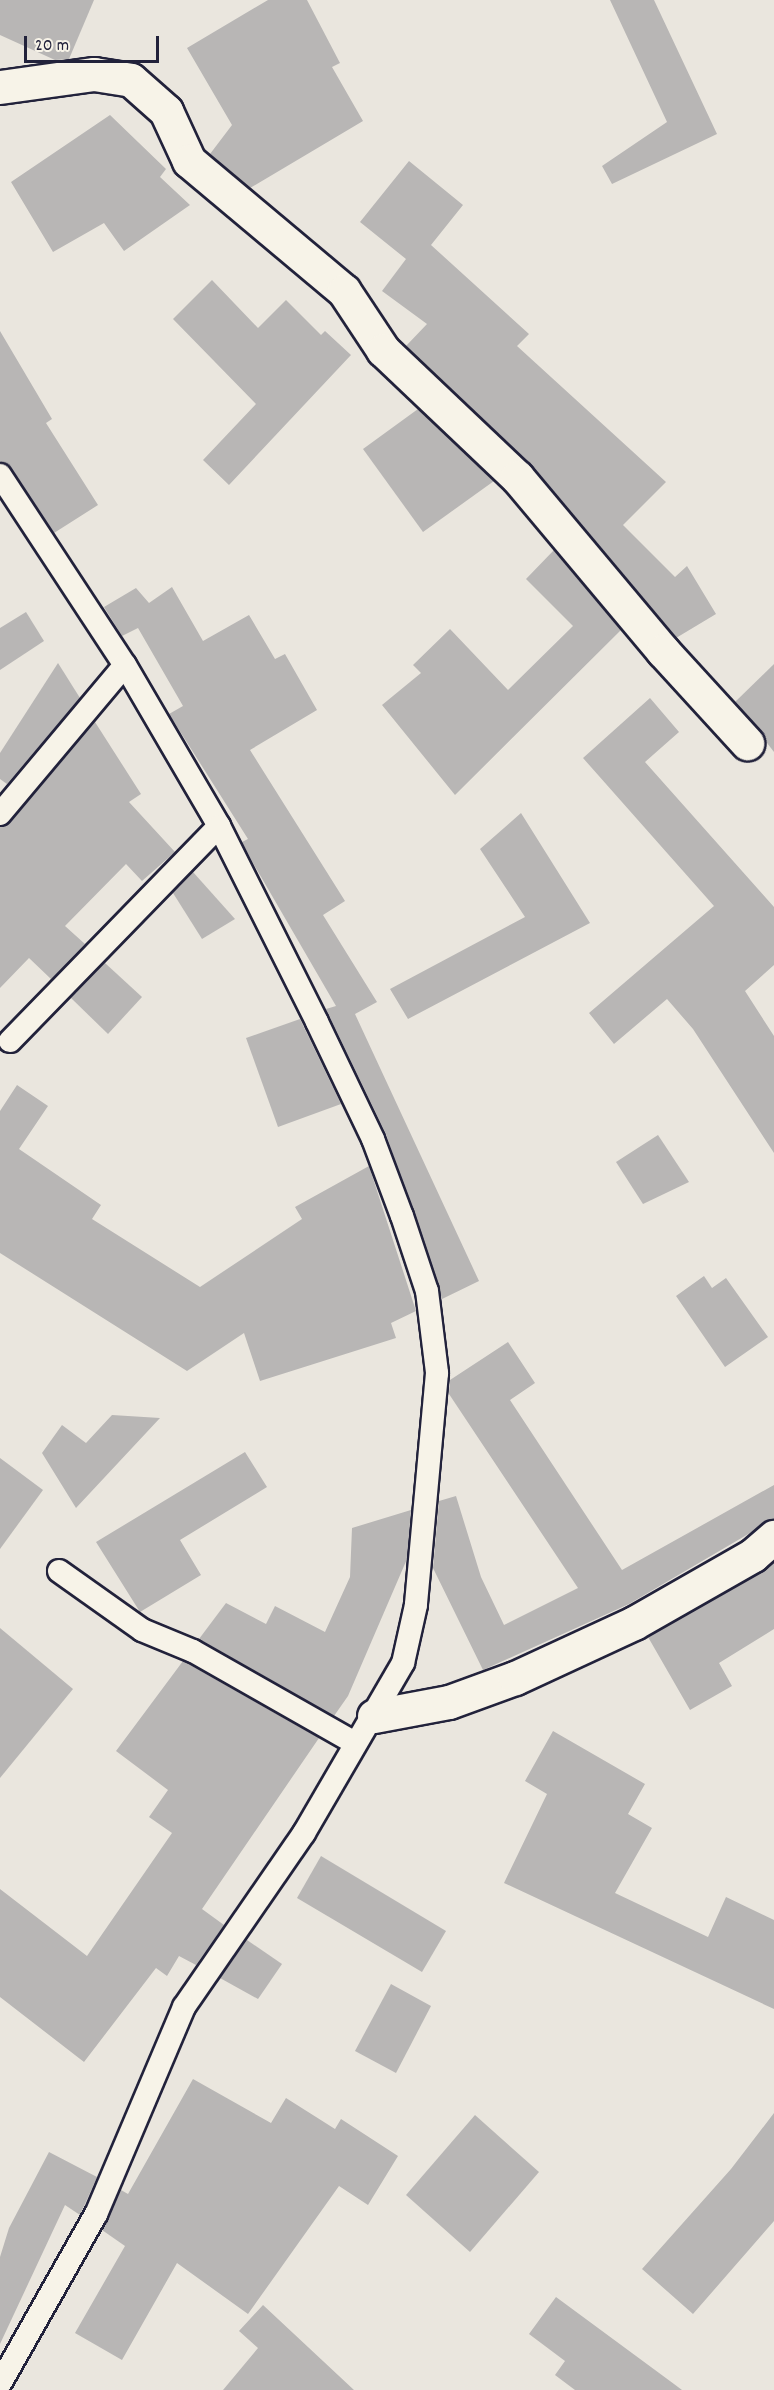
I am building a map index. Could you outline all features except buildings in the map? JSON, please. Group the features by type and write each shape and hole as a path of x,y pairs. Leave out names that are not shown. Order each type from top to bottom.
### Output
{"street":[{"path":"0,87 94,74 131,80 166,111 189,161 344,291 383,350 517,477 747,743"},
{"path":"374,1716 449,1702 515,1678 634,1623 753,1555 774,1537"}],"lane":[{"path":"0,475 124,665 219,826 373,1139 427,1291 437,1373 416,1605 403,1663 304,1833 184,2007 96,2214 0,2384"},
{"path":"0,814 124,665"},
{"path":"10,1041 219,826"},
{"path":"59,1571 142,1630 193,1652 355,1743"}]}
